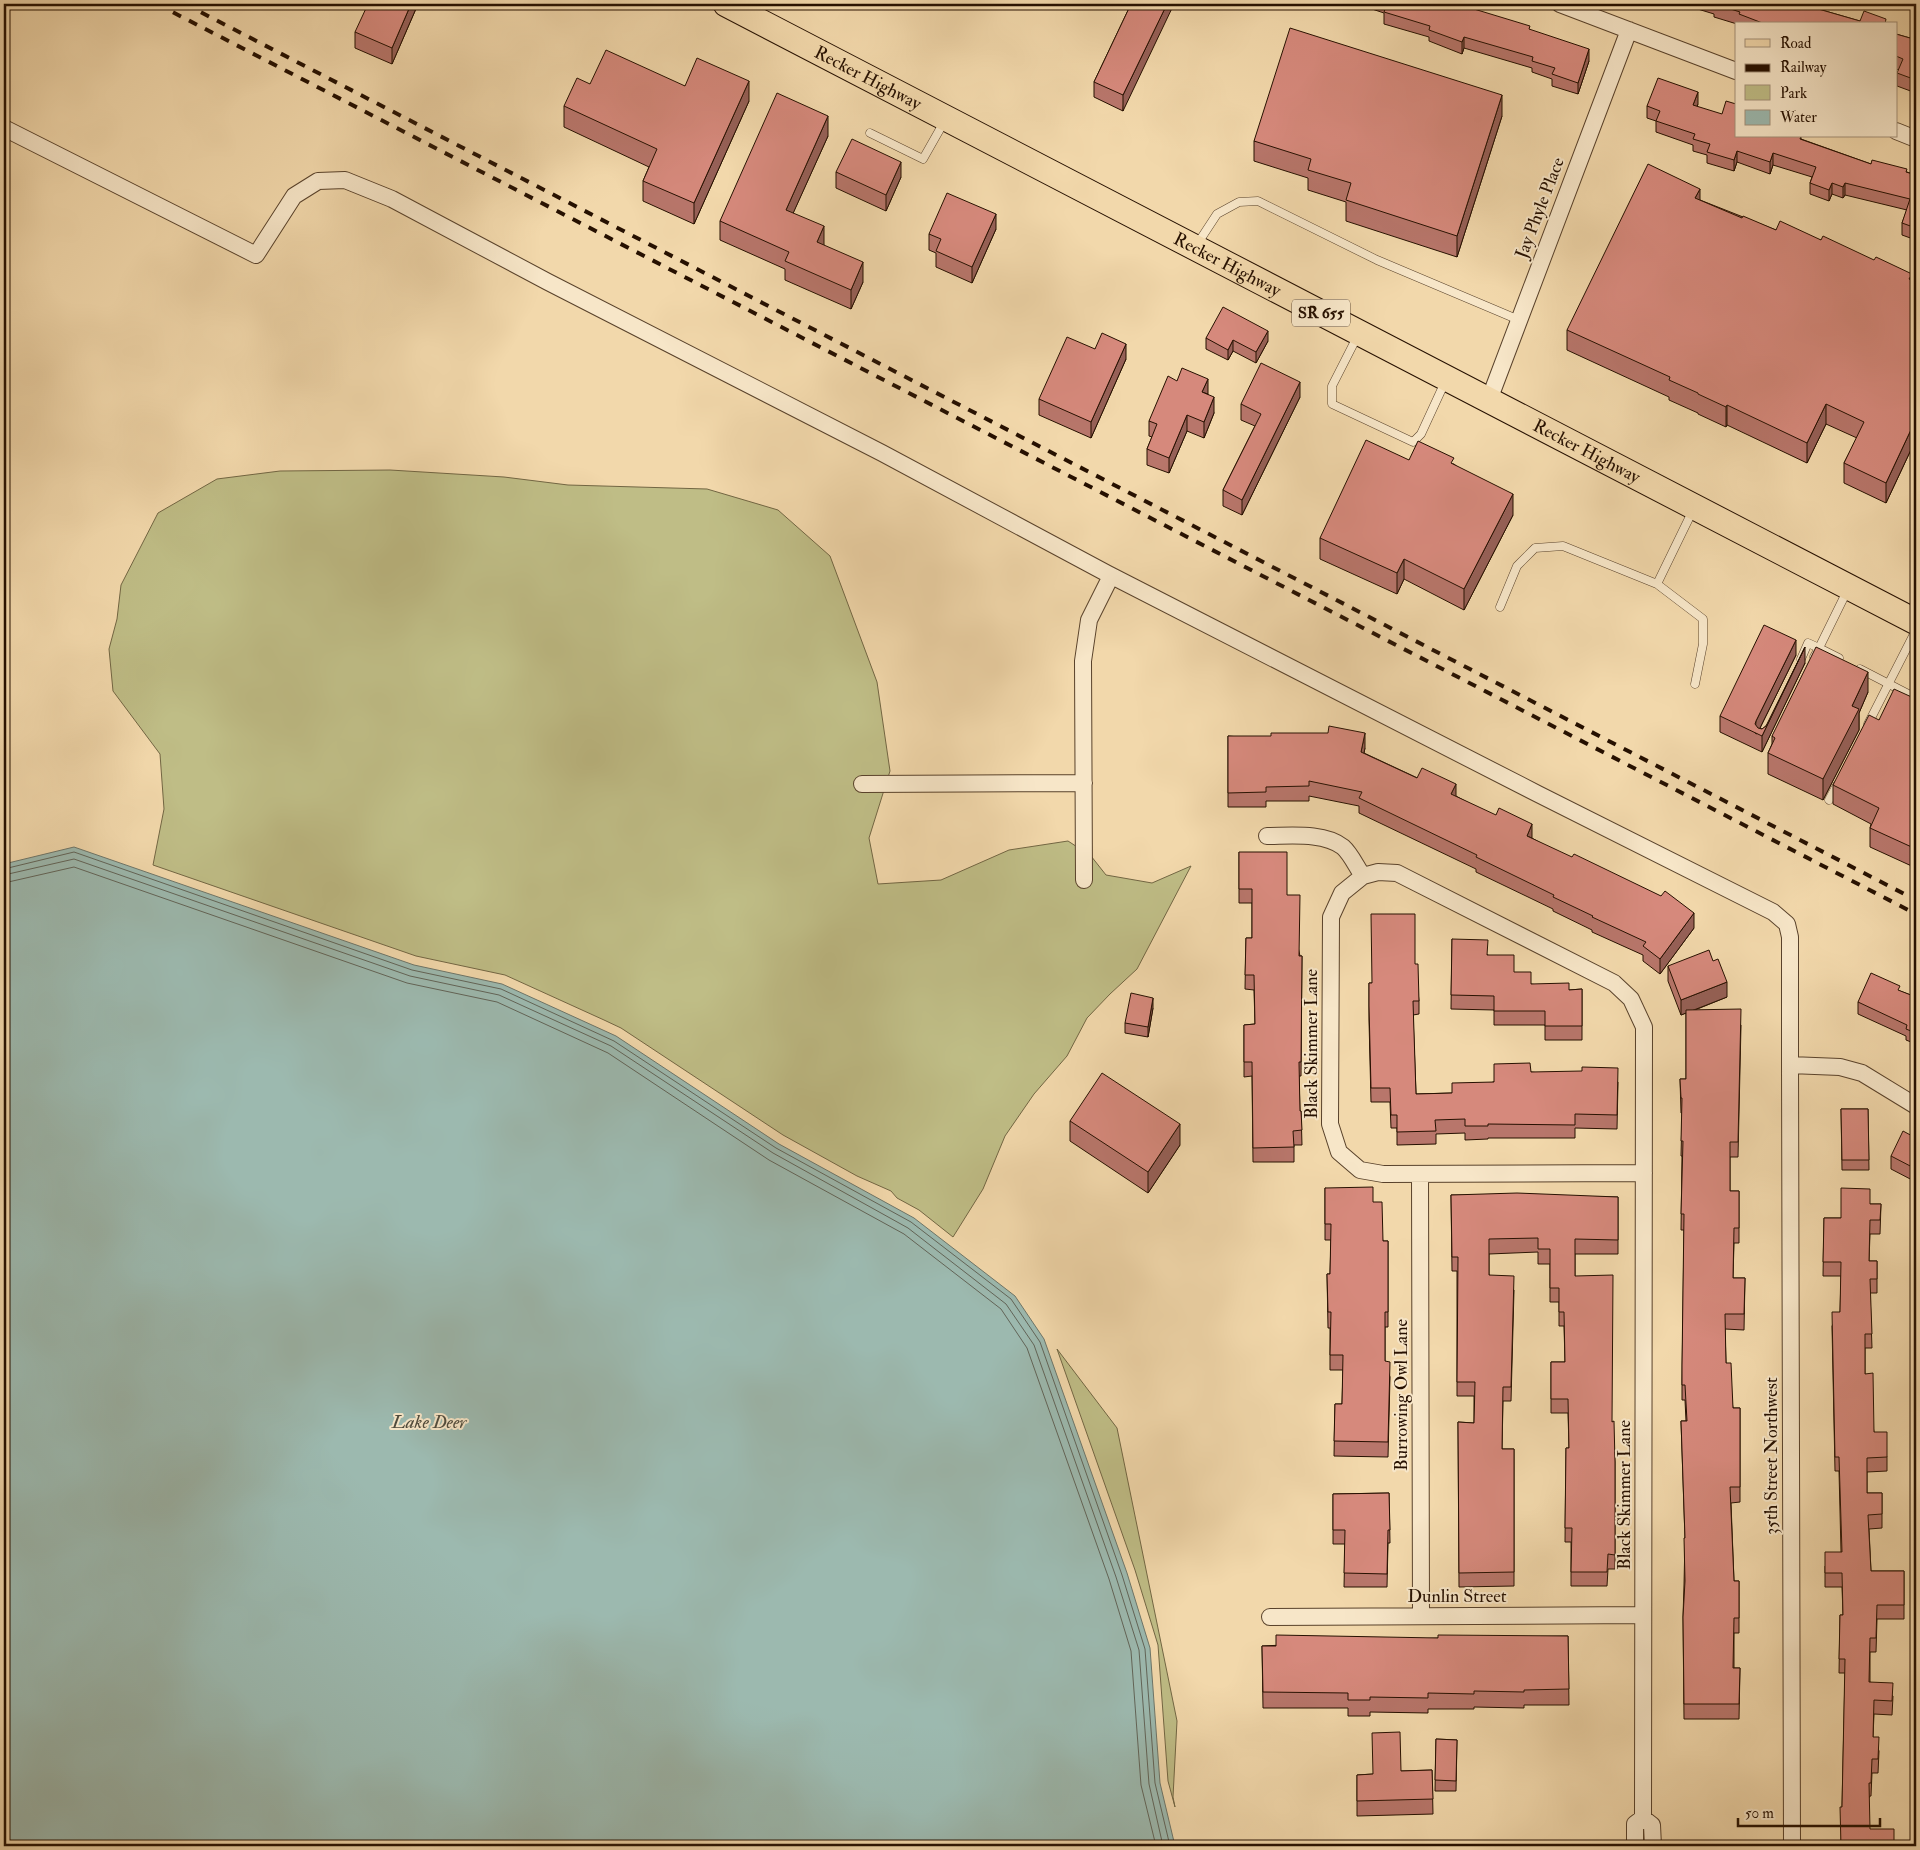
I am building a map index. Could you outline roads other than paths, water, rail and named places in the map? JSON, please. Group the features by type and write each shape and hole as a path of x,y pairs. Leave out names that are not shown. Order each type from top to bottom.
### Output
{"main road":[{"name":"Recker Highway","path":"726,4 1916,622"}],"street":[{"path":"1560,4 1735,71"},
{"name":"Jay Phyle Place","path":"1489,400 1628,30"},
{"name":"35th Street Northwest","path":"4,128 256,255 294,196 318,181 345,180 392,198 548,282 882,453 1111,576 1529,790 1773,912 1787,924 1790,937 1792,1846"},
{"path":"1898,132 1916,139"},
{"path":"1084,880 1083,661 1088,620 1111,576"},
{"path":"862,784 1084,783"},
{"path":"1267,836 1309,836 1330,841 1344,848 1363,876"},
{"name":"Black Skimmer Lane","path":"1643,1818 1643,1615 1644,1173 1644,1027 1630,999 1614,983 1397,872 1378,872 1363,876 1342,893 1331,917 1330,1124 1339,1152 1360,1170 1383,1174 1644,1173"},
{"path":"1790,1065 1840,1067 1862,1073 1916,1106"},
{"name":"Burrowing Owl Lane","path":"1420,1174 1421,1616"},
{"name":"Dunlin Street","path":"1270,1617 1643,1615"},
{"name":"Black Skimmer Lane","path":"1635,1846 1635,1824 1643,1818"},
{"name":"Black Skimmer Lane","path":"1643,1818 1652,1825 1653,1846"}],"lane":[{"path":"870,133 923,160 946,118"},
{"path":"1195,248 1217,214 1239,202 1258,201 1377,260 1519,320"},
{"path":"1359,333 1332,386 1332,404 1413,442 1421,434 1447,378"},
{"path":"1657,584 1694,508"},
{"path":"1500,607 1517,566 1535,548 1564,546 1657,584 1703,619 1703,644 1695,684"},
{"path":"1811,663 1849,588"},
{"path":"1863,734 1916,630"},
{"path":"1795,669 1808,643 1845,661"},
{"path":"1854,666 1916,698"},
{"path":"1829,800 1842,775"}],"water":[{"name":"Lake Deer","path":"74,847 414,965 502,984 616,1036 779,1144 914,1218 1015,1296 1044,1339 1127,1573 1150,1648 1160,1783 1175,1846 4,1846 4,864"}],"railway":[{"path":"157,4 1916,914"},
{"path":"185,4 1916,900"}]}
